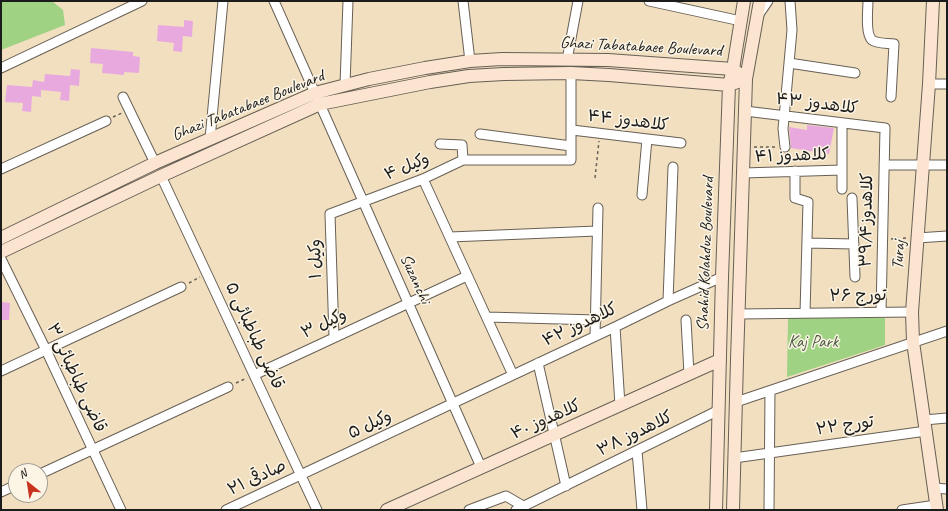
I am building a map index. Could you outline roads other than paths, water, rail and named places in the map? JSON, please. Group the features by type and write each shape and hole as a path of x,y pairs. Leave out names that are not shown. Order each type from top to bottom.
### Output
{"main road":[{"name":"Shahid Kolahduz Boulevard","path":"716,510 729,85 744,1"},
{"name":"Shahid Kolahduz Boulevard","path":"734,510 738,314 746,79 760,1"},
{"name":"Turaj","path":"933,1 929,84 912,312 913,342 937,507"},
{"name":"Ghazi Tabatabaee Boulevard","path":"1,252 160,176 317,98 345,85 369,79 470,60 502,59 608,60 733,69 746,79"},
{"name":"Ghazi Tabatabaee Boulevard","path":"1,238 155,163 210,139 317,98 416,85 469,76 504,74 571,73 729,85 746,79"},
{"name":"کلاهدوز ۴۰","path":"387,510 720,360"}],"street":[{"path":"1,68 142,1"},
{"path":"210,139 223,1"},
{"name":"Suzanchi","path":"274,1 481,468"},
{"path":"345,85 348,1"},
{"path":"463,1 470,60"},
{"path":"567,60 578,1"},
{"path":"649,1 741,21"},
{"path":"757,17 768,1"},
{"path":"785,147 783,129 792,30 790,1"},
{"path":"868,1 868,26 871,39 877,42 894,44 891,97"},
{"path":"789,63 855,73"},
{"path":"440,144 462,146 463,160 571,160 571,73"},
{"path":"929,84 947,84"},
{"path":"123,97 155,163"},
{"name":"کلاهدوز ۴۳","path":"745,111 885,128"},
{"path":"1,169 106,121"},
{"path":"842,123 842,189"},
{"name":"کلاهدوز۳۹/۴","path":"881,312 885,128"},
{"name":"کلاهدوز ۴۴","path":"572,130 680,143"},
{"path":"480,134 571,146"},
{"path":"642,195 647,139"},
{"name":"وکيل ۴","path":"363,202 423,179 463,160"},
{"path":"884,165 947,165"},
{"path":"668,301 673,167"},
{"name":"کلاهدوز ۴۱","path":"743,173 842,170"},
{"path":"795,171 795,198 808,202 805,313"},
{"name":"قاضی طباطبائی ۵","path":"160,176 317,510"},
{"path":"423,179 513,374"},
{"path":"852,198 855,277"},
{"name":"وکيل ۱","path":"334,338 330,214 363,202"},
{"path":"596,336 598,208"},
{"path":"450,237 597,231"},
{"path":"917,238 947,236"},
{"path":"807,243 854,244"},
{"name":"قاضی طباطبائی ۳","path":"1,259 46,350 121,510"},
{"name":"وکيل ۳","path":"254,375 468,276"},
{"name":"کلاهدوز ۴۲","path":"452,403 722,277"},
{"path":"1,371 181,287"},
{"name":"تورج ۲۶","path":"738,314 912,312"},
{"path":"487,318 596,320"},
{"path":"686,320 689,374"},
{"path":"615,327 620,405"},
{"path":"736,402 770,392 947,331"},
{"path":"538,363 566,486"},
{"path":"48,470 228,387"},
{"path":"769,510 770,392"},
{"name":"وکيل ۵","path":"301,475 452,403"},
{"name":"کلاهدوز ۳۸","path":"520,508 719,410"},
{"name":"تورج ۲۲","path":"734,458 925,425 947,418"},
{"path":"637,451 642,510"},
{"name":"صادقی ۲۱","path":"229,509 301,475"},
{"path":"934,488 947,489"},
{"path":"469,510 506,496 520,508"},
{"path":"902,510 937,507"}],"park label":[{"name":"Kaj Park","path":"813,343"}]}
